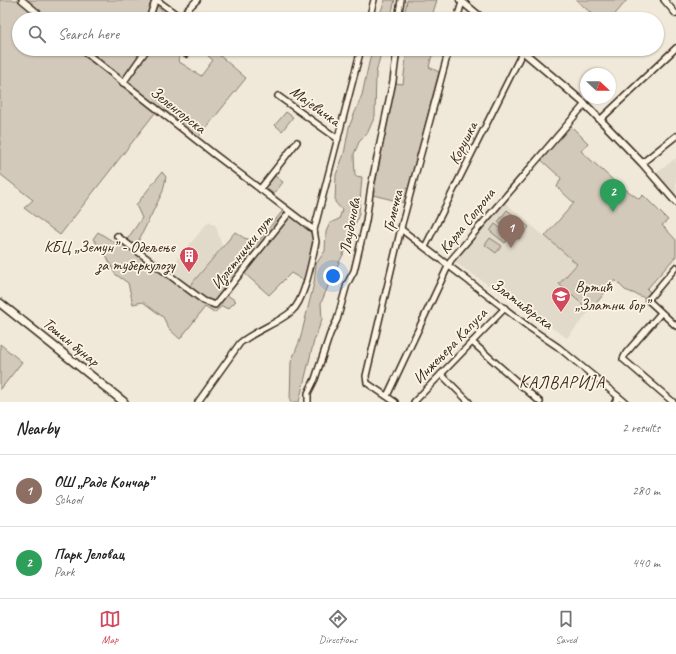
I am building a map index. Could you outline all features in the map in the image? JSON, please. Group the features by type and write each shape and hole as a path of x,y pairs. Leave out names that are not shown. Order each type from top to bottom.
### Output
{"main road":[{"name":"Тошин бунар","path":"0,303 124,402"}],"street":[{"path":"22,0 37,12"},
{"path":"151,12 155,0 173,12"},
{"path":"185,12 197,0"},
{"path":"371,12 374,0"},
{"path":"399,12 401,0"},
{"path":"664,0 676,14"},
{"path":"459,12 461,1 474,12"},
{"path":"601,119 676,48"},
{"name":"Зеленгорска","path":"91,56 289,213 314,230"},
{"path":"124,83 142,56"},
{"path":"198,402 240,343 294,310 302,294 316,242 314,230 359,56"},
{"name":"Лаудонова","path":"308,402 308,393 315,379 330,334 337,320 348,284 354,271 366,221 371,186 392,86 396,56"},
{"name":"Грмечка","path":"387,396 366,381 402,230 447,56"},
{"name":"Корушка","path":"425,247 519,56"},
{"path":"529,56 580,100"},
{"name":"Мајевичка","path":"278,96 338,139"},
{"path":"585,104 642,163 676,202"},
{"name":"Карла Сопрона","path":"387,396 448,264 504,196 585,104"},
{"path":"642,163 676,136"},
{"path":"260,190 297,142"},
{"name":"Излетнички пут","path":"117,236 204,301 215,305 289,213"},
{"name":"Златиборска","path":"402,230 558,347 625,402"},
{"path":"676,267 648,300 676,326"},
{"name":"Инжењера Капуса","path":"414,402 505,308"},
{"path":"661,313 624,356 624,361 674,402"},
{"path":"472,342 540,402"},
{"path":"440,374 469,402"},
{"path":"387,396 395,402"},
{"path":"615,402 619,397"}],"shaded area":[{"path":"0,0 149,0 164,12 12,12 12,56 179,56 178,61 201,76 213,60 208,56 220,56 246,78 198,138 158,109 60,235 24,208 33,200 0,174"},
{"path":"385,0 395,0 392,12 381,12"},
{"path":"407,0 437,0 433,12 405,11"},
{"path":"576,0 627,0 617,12 590,12"},
{"path":"370,56 380,56 376,73 375,116 367,134 359,142 354,154 355,176 362,177 359,214 345,251 321,303 322,319 314,341 299,402 290,402 291,362 300,340 314,283 316,264 325,251 326,232 330,223 339,219 342,210 335,202 336,175 344,154 349,127 362,95"},
{"path":"406,56 432,56 429,67 439,72 405,203 373,195 395,83 403,84"},
{"path":"286,112 293,117 282,131 275,125"},
{"path":"568,123 588,143 581,151 614,181 639,199 643,195 668,220 662,225 676,240 676,256 647,289 652,294 648,299 625,290 615,280 590,311 559,284 577,264 545,236 574,203 557,187 561,178 538,157"},
{"path":"676,158 676,196 657,173"},
{"path":"162,172 166,177 163,191 135,248 188,288 235,232 244,238 258,242 284,209 314,230 316,235 307,275 303,280 291,273 269,295 244,273 227,295 236,301 228,309 222,306 214,313 205,307 180,339 169,329 163,317 143,302 133,304 128,283 115,274 105,253 93,239 98,232 117,244 121,238 126,241 142,218 136,205"},
{"path":"275,176 283,182 274,194 266,188"},
{"path":"503,201 577,264 559,284 590,311 567,338 453,261"},
{"path":"507,210 529,227 519,239 498,222"},
{"path":"209,221 216,226 222,246 187,288 167,272"},
{"path":"495,224 511,236 505,243 490,231"},
{"path":"490,238 502,246 496,253 485,245"},
{"path":"0,344 22,362 0,390"}],"place":[{"name":"Парк Јеловац","path":"613,212"},
{"name":"ОШ „Раде Кончар”","path":"511,248"},
{"name":"КБЦ „Земун” - Одељење за туберкулозу","path":"189,273"},
{"name":"Вртић „Златни бор”","path":"561,313"}],"district":[{"name":"КАЛВАРИЈА","path":"562,382"}]}
